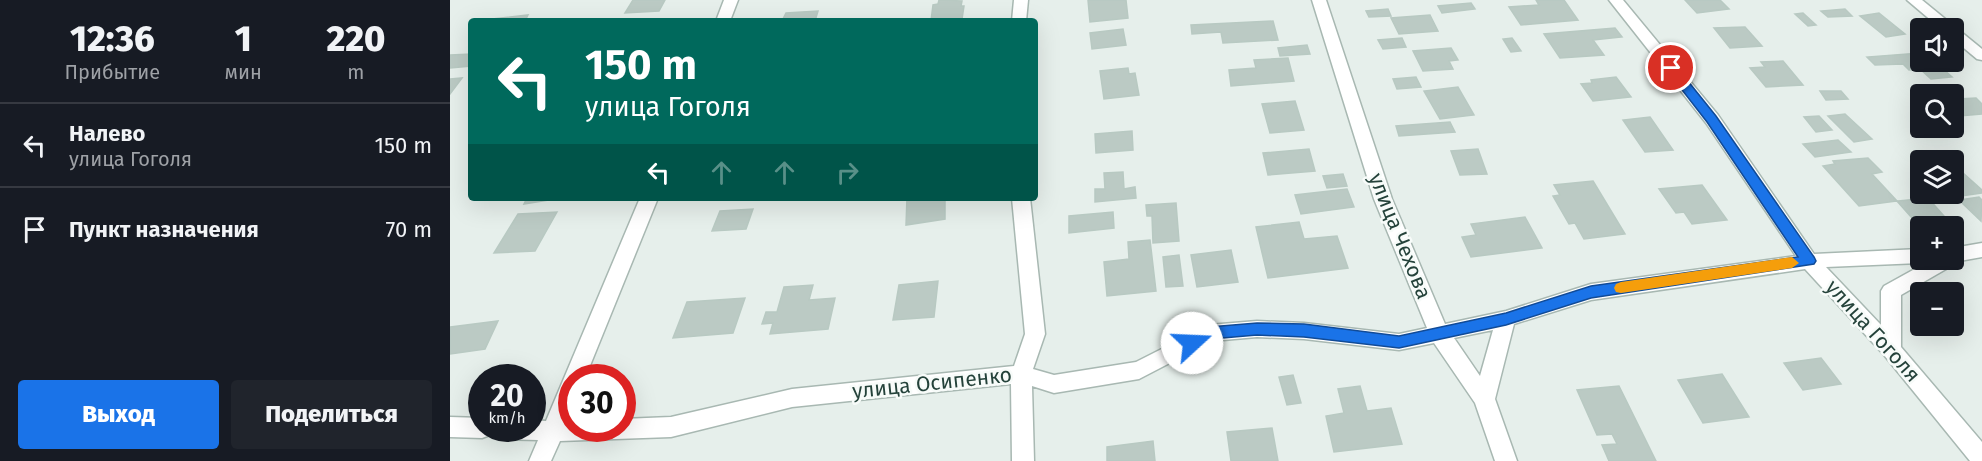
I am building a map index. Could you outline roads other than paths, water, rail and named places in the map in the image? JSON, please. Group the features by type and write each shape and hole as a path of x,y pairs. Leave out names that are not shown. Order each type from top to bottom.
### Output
{"street":[{"path":"724,18 731,0"},
{"path":"1019,18 1021,0"},
{"name":"улица Чехова","path":"1319,0 1383,200 1439,333 1484,399 1506,461"},
{"name":"улица Гоголя","path":"1616,0 1712,119 1809,261 1891,349 1982,459"},
{"path":"1914,0 1936,18"},
{"path":"1964,41 1982,56"},
{"path":"581,364 648,201"},
{"path":"1021,201 1035,334 1021,374 1023,461"},
{"path":"1964,253 1982,250"},
{"name":"улица Осипенко","path":"546,431 671,427 792,398 1021,374 1054,384 1139,370 1209,333 1257,329 1304,331 1399,342 1506,319 1591,292 1809,261 1910,256"},
{"path":"1891,349 1891,291 1928,270"},
{"path":"1484,399 1506,319"},
{"path":"540,461 558,419"},
{"path":"450,426 468,427"}]}
